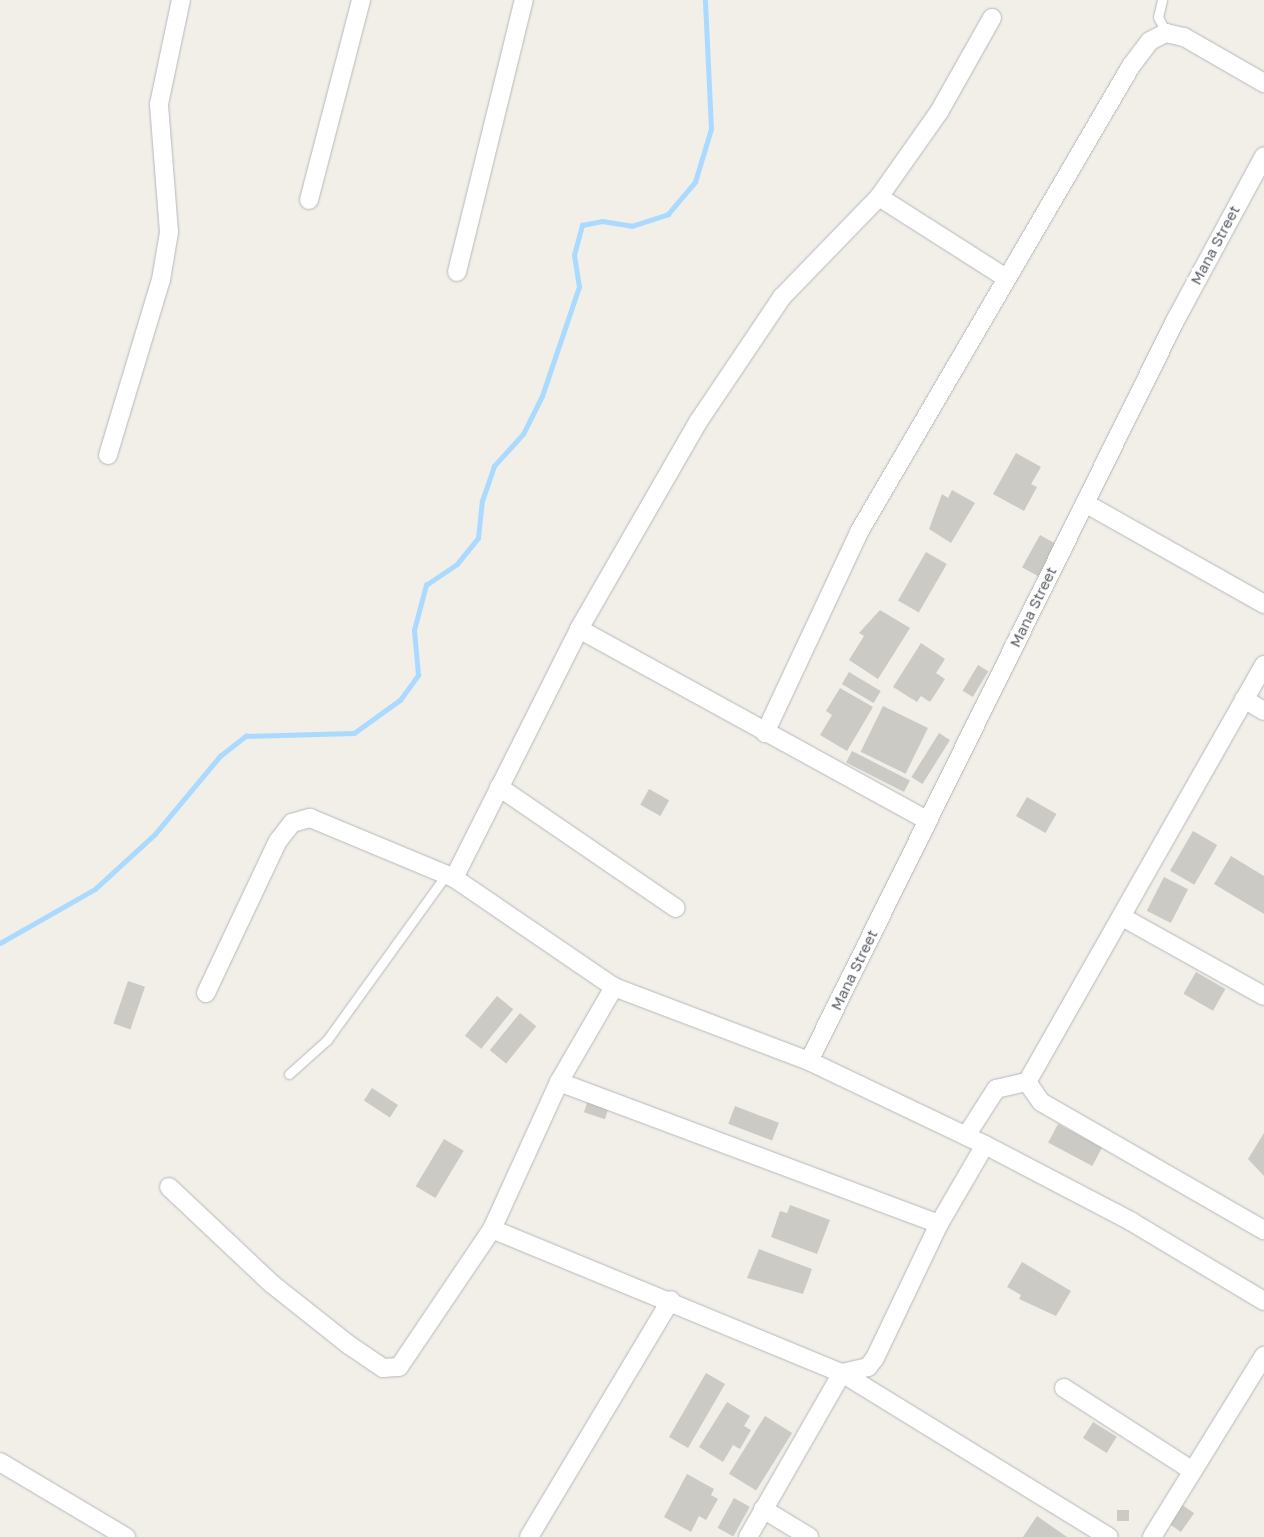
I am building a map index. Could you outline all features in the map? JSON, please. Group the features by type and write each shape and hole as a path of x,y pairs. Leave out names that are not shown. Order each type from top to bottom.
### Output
{"street":[{"path":"108,455 160,280 169,232 160,104 181,0"},
{"path":"309,200 360,0"},
{"path":"458,272 524,0"},
{"path":"450,876 499,787 579,629 698,422 782,297 879,197 939,112 992,18"},
{"path":"765,733 859,532 1131,66 1150,41 1166,32 1184,37 1264,84"},
{"name":"Mana Street","path":"809,1061 1176,319 1264,156"},
{"path":"879,197 1006,278"},
{"path":"1085,503 1264,604"},
{"path":"579,629 928,821"},
{"path":"966,1136 996,1089 1027,1082 1124,918 1264,666"},
{"path":"1244,699 1264,712"},
{"path":"499,787 676,908"},
{"path":"206,992 278,842 292,823 310,818 450,876 614,987 809,1061 985,1144 1132,1222 1264,1301"},
{"path":"1124,918 1264,996"},
{"path":"169,1187 272,1284 349,1345 390,1370 399,1367 492,1229 559,1082 614,987"},
{"path":"559,1082 939,1224"},
{"path":"1027,1082 1041,1102 1264,1230"},
{"path":"748,1537 762,1509 842,1373 868,1368 875,1358 939,1224 985,1144"},
{"path":"492,1229 671,1300 842,1373 1109,1537"},
{"path":"529,1537 671,1300"},
{"path":"1152,1537 1264,1356"},
{"path":"1064,1388 1193,1471"},
{"path":"0,1462 126,1537"},
{"path":"762,1509 809,1537"}],"lane":[{"path":"1162,0 1158,17 1166,32"},
{"path":"289,1074 327,1040 450,876"}],"building":[{"path":"1016,453 1041,467 1031,484 1037,487 1024,511 993,494"},
{"path":"952,490 975,503 951,543 929,529 942,494 948,498"},
{"path":"1040,535 1058,545 1040,578 1022,567"},
{"path":"926,552 947,564 919,612 898,600"},
{"path":"880,610 910,628 878,679 849,660 864,636 859,633"},
{"path":"921,643 945,659 936,673 945,679 930,702 921,696 917,702 893,687"},
{"path":"978,665 988,671 973,697 963,691"},
{"path":"849,672 881,691 874,703 842,684"},
{"path":"840,688 873,707 847,751 820,735 832,715 826,711"},
{"path":"883,706 928,728 906,774 861,752"},
{"path":"939,733 950,740 922,784 911,777"},
{"path":"852,751 910,781 904,792 846,763"},
{"path":"649,789 669,800 660,816 640,805"},
{"path":"1027,797 1056,814 1045,833 1016,816"},
{"path":"1193,831 1217,845 1194,885 1170,871"},
{"path":"1231,856 1264,876 1264,914 1214,884"},
{"path":"1164,877 1188,889 1171,923 1147,911"},
{"path":"1196,972 1225,989 1213,1011 1184,994"},
{"path":"128,981 145,987 130,1029 113,1024"},
{"path":"497,996 513,1009 481,1049 465,1036"},
{"path":"520,1013 536,1026 506,1064 490,1050"},
{"path":"372,1088 398,1105 390,1117 364,1101"},
{"path":"588,1100 609,1107 605,1119 584,1112"},
{"path":"735,1106 779,1123 772,1141 728,1124"},
{"path":"1058,1124 1102,1147 1092,1166 1048,1143"},
{"path":"1264,1133 1264,1176 1248,1159"},
{"path":"444,1139 464,1151 435,1198 416,1186"},
{"path":"790,1205 830,1220 817,1254 771,1237 780,1211 787,1213"},
{"path":"759,1249 812,1269 803,1294 747,1278"},
{"path":"1022,1262 1071,1291 1056,1316 1019,1299 1021,1295 1007,1287"},
{"path":"706,1373 725,1384 688,1448 669,1437"},
{"path":"727,1402 750,1416 744,1426 751,1430 740,1449 733,1445 723,1462 699,1447"},
{"path":"765,1416 792,1433 756,1491 729,1474"},
{"path":"1093,1422 1117,1437 1107,1453 1083,1438"},
{"path":"687,1474 714,1489 711,1495 718,1499 706,1520 699,1516 691,1532 664,1517"},
{"path":"734,1498 750,1507 733,1536 718,1528"},
{"path":"1181,1504 1194,1513 1181,1532 1168,1523"},
{"path":"1117,1510 1129,1510 1129,1521 1117,1521"},
{"path":"1037,1516 1067,1537 1023,1537"}],"waterway":[{"path":"0,943 95,889 155,834 220,756 246,736 354,733 400,700 418,675 414,630 426,585 457,564 478,538 482,501 494,466 523,434 542,396 579,287 574,255 582,225 602,221 632,226 668,214 695,182 711,129 705,0"}]}
